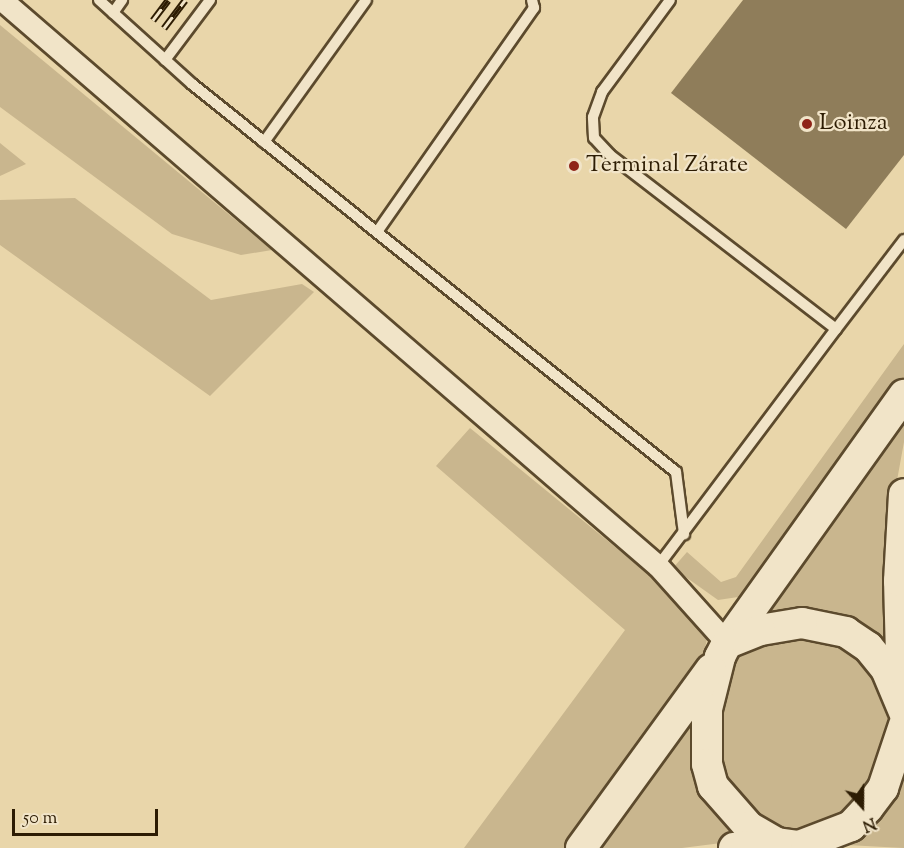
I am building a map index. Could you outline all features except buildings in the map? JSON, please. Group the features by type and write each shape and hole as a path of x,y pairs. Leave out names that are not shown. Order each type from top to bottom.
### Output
{"main road":[{"path":"581,848 904,395"},
{"path":"734,848 794,846 851,826 883,788 903,712 899,581 904,494"},
{"path":"723,650 779,625 825,625 868,647 903,712"},
{"path":"723,650 707,709 707,764 713,786 749,827 794,846"}],"street":[{"path":"2,0 658,566 723,650"}],"lane":[{"path":"99,0 165,60 264,142 676,472 684,534"},
{"path":"113,13 122,0"},
{"path":"165,60 210,0"},
{"path":"264,142 366,0"},
{"path":"377,232 534,8 532,0"},
{"path":"670,0 602,92 593,117 594,138 610,156 836,329"},
{"path":"658,566 904,240"}],"shaded area":[{"path":"0,25 272,250 241,255 172,234 0,107"},
{"path":"0,143 26,164 0,176"},
{"path":"75,198 211,300 302,284 314,292 210,396 0,245 0,200"},
{"path":"904,344 904,381 745,596 718,600 673,568 687,552 721,582 736,577"},
{"path":"904,408 904,442 892,508 886,639 882,643 793,611 759,615"},
{"path":"470,428 686,605 708,635 701,665 567,848 464,848 625,630 436,466"},
{"path":"809,632 864,656 886,703 888,727 862,804 808,830 796,830 765,823 730,794 714,742 733,663 741,653 756,643"},
{"path":"701,694 697,727 753,839 682,848 590,848"},
{"path":"904,758 904,848 827,844"}],"railway":[{"path":"153,20 168,0"},
{"path":"164,28 185,0"}],"place":[{"name":"Loinza","path":"807,124"},
{"name":"Terminal Zárate","path":"574,166"}]}
